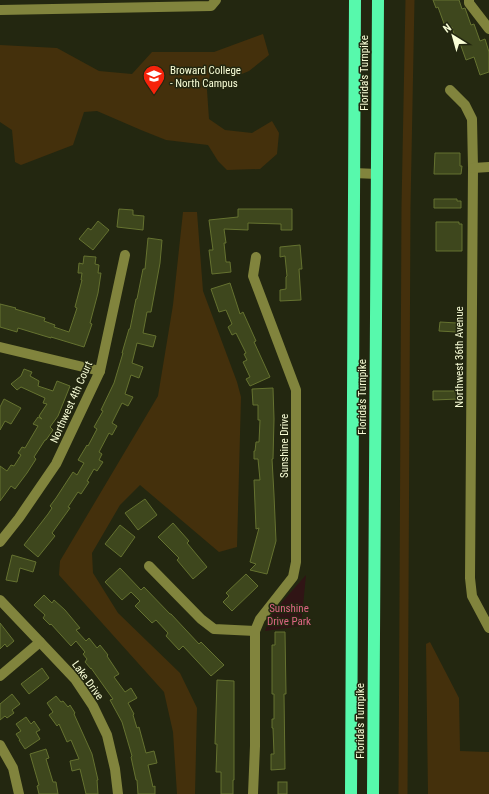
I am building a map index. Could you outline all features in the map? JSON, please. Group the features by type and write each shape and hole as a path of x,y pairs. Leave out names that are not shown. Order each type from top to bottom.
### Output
{"highway":[{"name":"Florida's Turnpike","path":"351,794 355,0"},
{"name":"Florida's Turnpike","path":"373,794 378,0"}],"street":[{"path":"0,10 211,6 216,0"},
{"path":"469,0 469,3 489,29"},
{"name":"Northwest 36th Avenue","path":"450,90 465,105 472,119 473,168 470,578 472,596 489,628"},
{"path":"473,168 489,167"},
{"path":"354,173 377,174"},
{"name":"Northwest 4th Court","path":"0,542 19,518 56,464 100,371 125,255"},
{"name":"Sunshine Drive","path":"253,794 255,746 255,631 260,619 293,577 296,562 296,390 254,276 256,257"},
{"path":"1,351 100,371"},
{"path":"149,566 201,619 214,629 255,631"},
{"name":"Lake Drive","path":"0,600 75,680 93,706 107,735 115,769 118,794"},
{"path":"0,676 40,642"},
{"path":"0,745 13,768 19,794"}],"green space":[{"name":"Sunshine Drive Park","path":"306,575 301,626 265,631 270,617"}],"shaded area":[{"path":"263,34 269,55 249,71 237,76 210,73 207,90 209,119 225,130 252,133 272,121 279,133 277,154 260,169 227,170 218,161 208,145 166,140 97,111 84,112 73,145 21,165 15,162 12,130 0,122 0,45 57,48 99,71 132,74 152,52 214,52"},
{"path":"183,212 197,212 203,291 237,382 241,397 237,547 219,552 140,485 120,505 92,553 93,573 118,613 180,673 197,708 195,794 177,794 173,732 164,692 59,575 60,561 158,396 173,305"},
{"path":"430,642 459,698 460,751 489,752 489,794 428,794 426,644"}],"building":[{"path":"433,0 459,0 462,9 465,8 471,25 474,24 480,41 485,39 489,52 489,72 480,75 474,57 466,60 460,43 457,44 452,27 446,29 438,7 436,8"},
{"path":"435,153 460,153 460,166 462,166 461,174 434,174"},
{"path":"434,199 457,199 457,201 461,201 461,208 434,208"},
{"path":"119,209 133,210 133,215 144,216 143,230 117,227"},
{"path":"238,209 292,209 292,230 281,230 281,224 248,223 248,230 224,229 226,262 230,262 231,272 212,274 209,250 213,250 209,220 238,217"},
{"path":"98,221 109,230 93,250 79,239 88,228 91,230"},
{"path":"436,222 459,222 459,224 462,224 462,251 436,251"},
{"path":"148,238 162,240 160,263 151,312 147,312 143,333 156,336 153,347 137,343 132,363 143,367 139,378 131,375 125,394 133,397 128,406 122,403 112,423 117,426 112,435 109,433 99,452 102,454 99,460 103,462 97,471 94,469 87,481 89,482 81,494 78,492 68,507 70,508 52,533 55,536 38,557 24,545 48,514 52,508 50,506 73,472 77,475 84,463 78,460 87,445 88,446 97,429 94,427 103,411 101,410 114,383 130,329 143,269 145,269"},
{"path":"300,245 302,269 299,269 301,300 280,301 280,290 286,289 287,276 285,256 280,257 280,247"},
{"path":"84,256 96,257 95,264 99,265 98,273 101,273 98,293 90,323 92,324 84,347 18,328 17,332 0,327 0,304 45,318 44,321 55,325 54,327 69,332 77,308 75,307 82,280 82,273 78,273 79,263 83,264"},
{"path":"230,283 240,314 243,312 256,341 254,342 270,377 250,386 246,379 250,377 243,362 247,360 244,354 246,353 236,333 232,335 228,327 232,324 226,310 219,312 211,289"},
{"path":"440,322 457,323 457,332 439,331"},
{"path":"24,369 32,372 30,376 39,381 38,386 53,391 57,381 70,386 58,416 50,427 53,430 34,457 36,459 15,489 11,486 0,501 0,466 7,471 11,465 14,466 21,455 18,453 22,447 25,448 38,426 33,424 38,417 42,419 39,416 47,404 43,403 45,398 21,387 17,390 11,384 21,376"},
{"path":"273,388 274,419 272,459 276,541 267,574 250,570 256,564 250,562 259,528 256,529 254,480 260,480 258,459 254,459 254,451 256,442 259,442 260,420 258,420 258,405 253,405 252,389"},
{"path":"433,391 459,391 459,399 433,400"},
{"path":"4,399 21,408 11,424 5,421 0,430 0,407"},
{"path":"145,499 157,515 138,530 125,513"},
{"path":"173,523 189,541 187,543 207,567 193,579 177,560 179,558 158,537"},
{"path":"120,525 135,537 121,557 105,544"},
{"path":"12,555 36,562 33,572 20,568 17,582 6,580"},
{"path":"120,568 141,590 144,587 199,644 201,642 224,665 211,676 183,646 179,650 166,636 168,633 156,620 152,623 135,606 140,601 131,592 122,600 105,582"},
{"path":"246,574 258,586 232,611 223,602 229,596 226,593"},
{"path":"44,595 52,603 54,600 65,610 80,628 76,630 86,641 89,638 97,648 100,645 108,655 107,656 119,674 114,677 125,692 131,688 137,698 128,703 134,714 137,728 139,727 146,753 154,751 157,763 148,765 153,787 155,786 155,794 138,794 132,756 122,722 110,700 113,699 85,662 87,659 83,654 85,652 76,641 71,646 51,624 50,625 43,618 45,615 34,605"},
{"path":"0,623 14,641 7,647 5,644 0,649"},
{"path":"275,632 285,632 285,769 271,770 271,754 274,754 272,728 272,719 274,719 274,694 272,694 272,645 275,645"},
{"path":"42,668 49,678 29,694 21,684"},
{"path":"217,680 234,681 233,794 221,794 221,772 216,772 217,744 215,744"},
{"path":"12,694 20,704 12,710 14,713 7,718 5,716 0,720 0,704"},
{"path":"56,696 68,707 70,705 75,713 74,714 92,754 98,780 98,794 86,794 80,769 72,771 70,761 79,759 71,740 67,742 59,724 57,726 49,715 53,712 47,703"},
{"path":"26,717 31,724 34,721 40,730 36,732 40,739 25,749 16,734 21,731 16,724"},
{"path":"46,749 49,758 46,759 53,782 56,782 58,794 39,794 37,786 39,785 30,754"},
{"path":"278,782 287,782 287,794 278,794"}],"waterway":[{"path":"403,794 406,207 410,0"}],"place":[{"name":"Broward College - North Campus","path":"154,96"}]}
